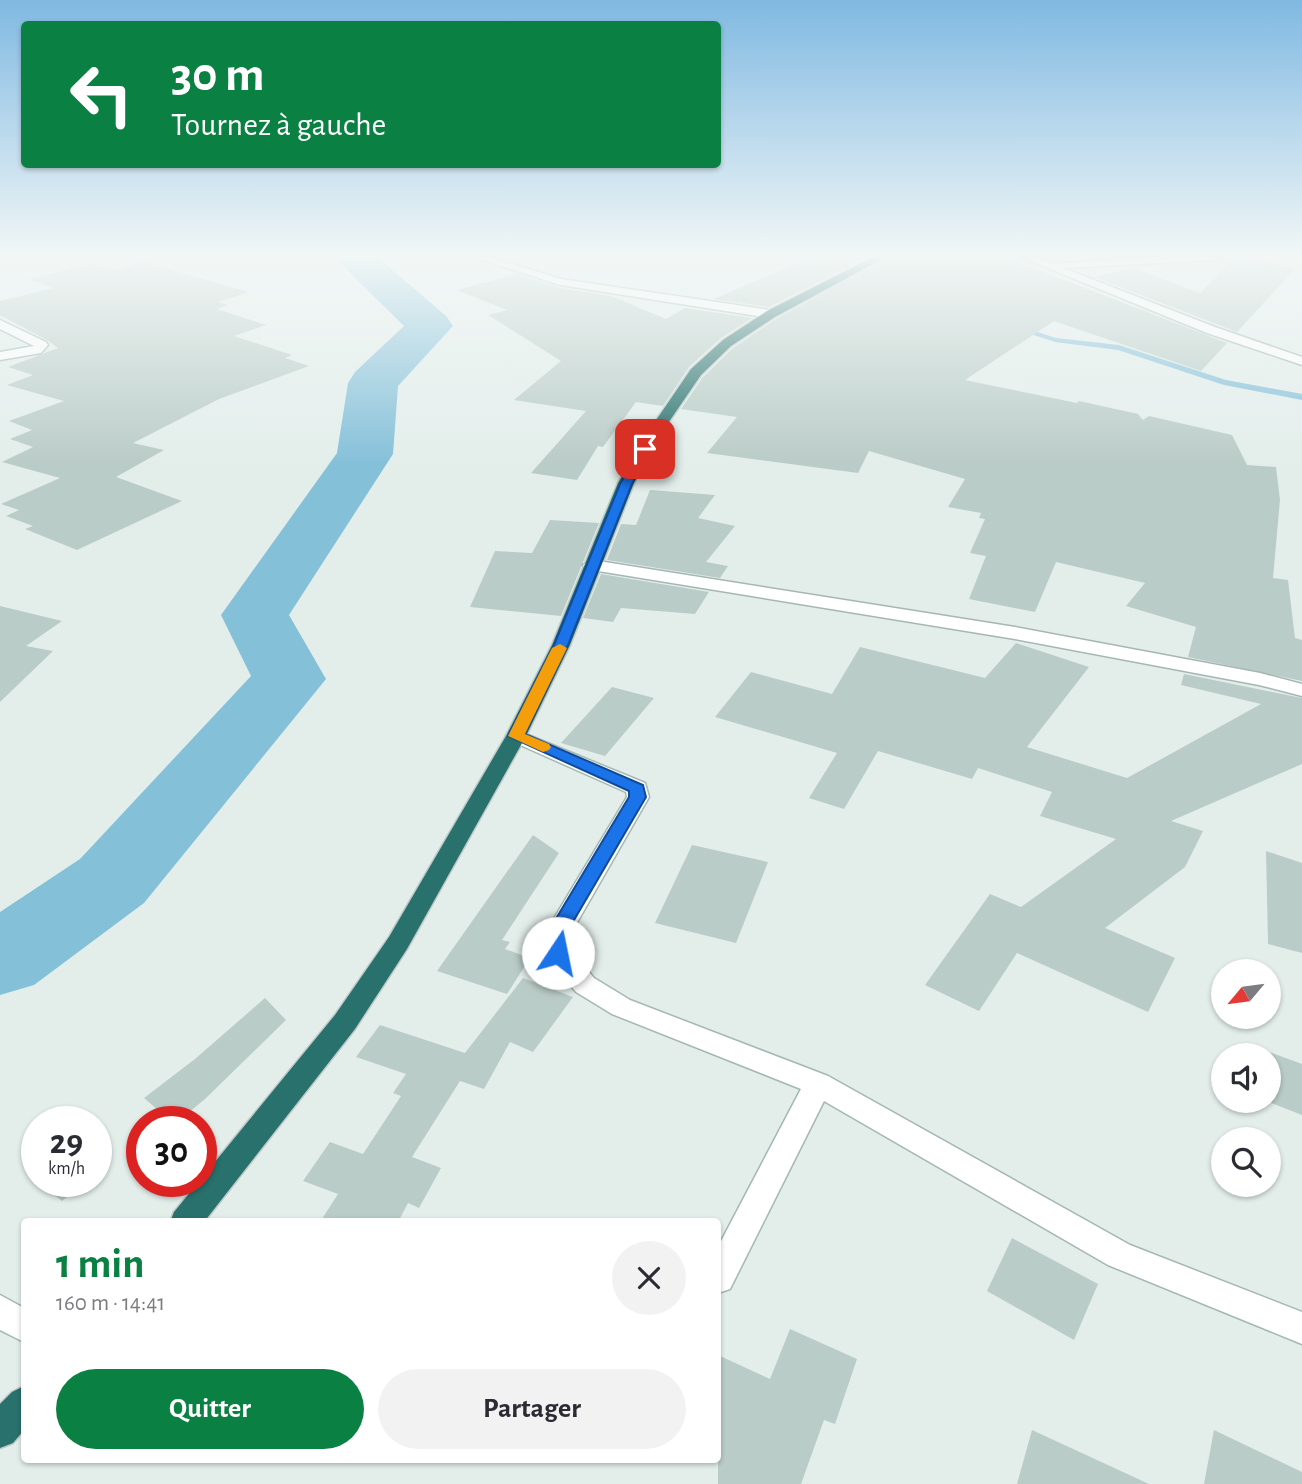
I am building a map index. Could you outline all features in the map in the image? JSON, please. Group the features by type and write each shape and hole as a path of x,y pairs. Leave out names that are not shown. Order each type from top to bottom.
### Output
{"highway":[{"path":"188,1218 360,999 398,943 516,736 561,645 626,484 655,432 696,372 727,343 752,326"},
{"path":"0,1430 21,1407"}],"street":[{"path":"0,356 37,350 42,345 5,326"},
{"path":"1202,326 1302,361"},
{"path":"592,565 1015,633 1260,679 1302,690"},
{"path":"516,736 637,788 638,797 554,940 558,953 585,985 621,1007 818,1084 1119,1255 1302,1328"},
{"path":"721,1272 818,1084"},
{"path":"0,1311 21,1324"}],"building":[{"path":"21,326 262,326 234,336 292,355 285,358 309,366 219,399 133,443 164,450 116,477 182,501 77,550 25,529 33,526 6,516 19,510 1,504 60,478 2,462 33,447 10,439 32,430 9,421 64,401 7,385 33,375 8,367 58,348"},
{"path":"506,326 739,326 721,338 689,367 663,406 636,402 603,447 598,446 577,480 531,473 586,411 514,400 561,361"},
{"path":"765,326 1046,326 965,380 1138,414 1143,420 1149,416 1232,435 1247,465 1276,467 1280,500 1273,578 1288,580 1295,638 1302,640 1302,681 1188,657 1196,627 1126,606 1145,583 1056,562 1035,612 969,599 986,556 970,553 985,519 979,518 981,513 948,507 965,479 869,451 858,473 707,453 737,417 681,409 703,377 733,348"},
{"path":"1069,326 1184,326 1227,343 1201,371"},
{"path":"1222,326 1242,326 1237,332"},
{"path":"650,490 715,495 698,518 735,526 706,562 728,566 720,578 607,560 621,524 636,525"},
{"path":"550,520 599,523 561,616 470,607 495,551 532,553"},
{"path":"601,574 709,592 695,614 621,608 613,622 583,618"},
{"path":"0,606 62,621 26,646 53,651 0,702"},
{"path":"1016,643 1089,667 1027,747 1127,778 1261,704 1181,685 1184,674 1302,698 1302,764 1171,821 1203,831 1185,867 1105,928 1175,958 1148,1012 1017,953 979,1011 925,985 990,894 1021,907 1116,839 1040,816 1052,792 978,768 972,779 878,751 844,809 809,798 837,753 715,717 751,672 832,694 860,647 985,678"},
{"path":"612,687 654,698 605,756 561,743"},
{"path":"533,835 559,853 502,940 510,942 505,949 530,958 507,994 437,971"},
{"path":"692,845 768,862 736,943 655,923"},
{"path":"1266,851 1302,863 1302,953 1268,944"},
{"path":"523,978 573,997 533,1052 510,1042 484,1089 460,1081 412,1157 441,1168 419,1208 408,1203 400,1218 323,1218 338,1194 303,1181 330,1142 363,1154 401,1096 393,1093 406,1074 356,1057 380,1025 465,1053"},
{"path":"265,998 286,1020 196,1106 153,1106 144,1098 195,1059"},
{"path":"1281,1056 1302,1064 1302,1115 1281,1107"},
{"path":"1012,1238 1098,1284 1074,1340 987,1291"},
{"path":"790,1329 857,1359 835,1424 824,1420 801,1484 718,1484 718,1463 721,1463 721,1356 770,1379"},
{"path":"1032,1430 1149,1484 1017,1484"},
{"path":"1214,1430 1302,1472 1302,1484 1204,1484"}],"waterway":[{"path":"0,960 112,881 289,679 255,615 365,454 373,383 430,326"},
{"path":"1019,327 1055,340 1119,348 1224,382 1302,397"}],"slow traffic":[{"path":"543,747 516,736 560,648"}],"route":[{"path":"558,953 554,940 557,932 638,797 637,788 516,736 561,645 626,484 645,449"}]}
